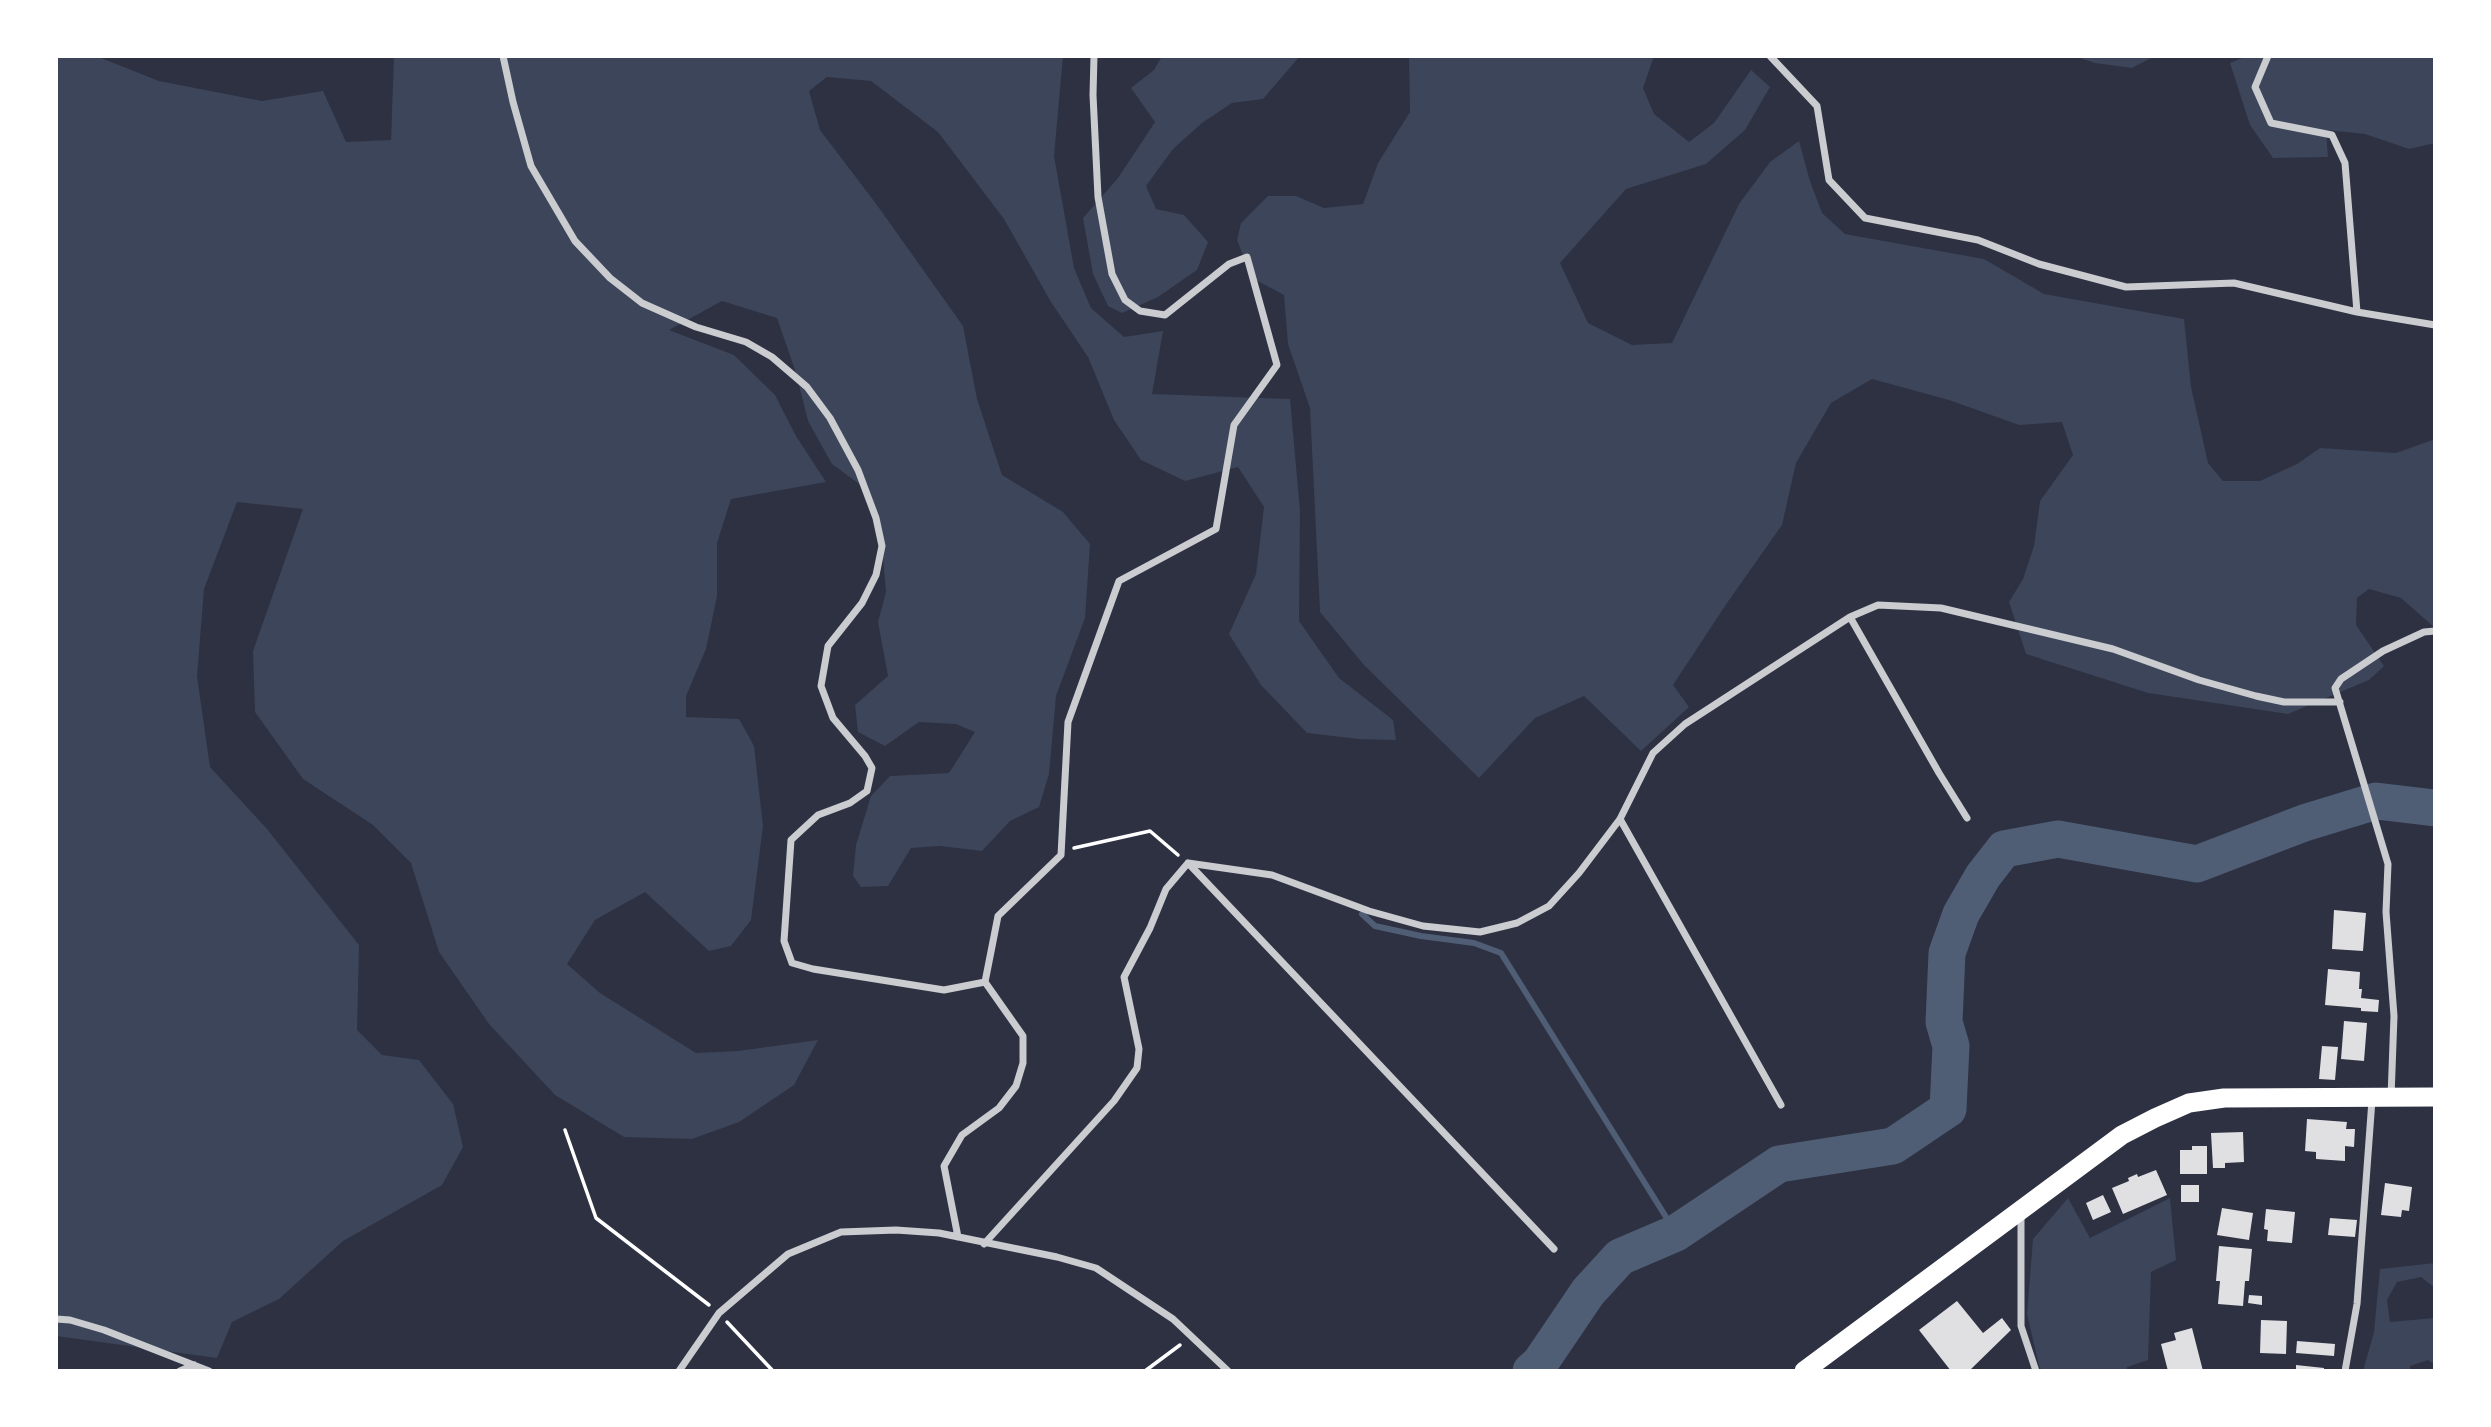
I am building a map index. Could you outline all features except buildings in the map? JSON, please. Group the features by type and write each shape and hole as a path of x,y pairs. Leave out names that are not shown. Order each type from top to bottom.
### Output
{"highway":[{"path":"1804,1371 2122,1135 2189,1103 2264,1096 2435,1097"}],"street":[{"path":"503,56 531,166 575,242 610,278 642,303 696,327 746,342 772,357 807,387 831,418 858,470 876,518 882,546 876,575 862,603 828,646 821,686 833,718 872,768 867,791 850,803 818,815 791,840 784,941 792,963 813,969 944,990 985,982"},
{"path":"958,1237 944,1166 962,1135 999,1108 1016,1086 1023,1063 1023,1036 985,982 998,916 1061,855 1068,722 1119,580 1216,528 1234,425 1277,365 1247,257 1229,264 1165,315 1140,310 1125,300 1112,274 1098,197 1093,95 1094,56"},
{"path":"1770,56 1816,106 1829,180 1865,218 1978,240 2039,264 2126,288 2234,283 2357,312 2435,325"},
{"path":"2268,56 2255,87 2271,123 2332,135 2345,163 2357,312"},
{"path":"1188,863 1272,875 1369,911 1423,926 1480,932 1517,923 1549,906 1579,873 1620,819 1653,753 1685,724 1850,617 1878,605 1941,608 2113,649 2199,680 2284,702 2340,702"},
{"path":"1850,617 1967,818"},
{"path":"2345,1371 2357,1304 2381,1097 2394,1016 2386,912 2388,864 2336,688 2348,674 2383,651 2424,632 2435,631"},
{"path":"1620,819 1781,1105"},
{"path":"984,1244 1114,1101 1137,1068 1139,1049 1124,977 1150,928 1166,889 1188,863"},
{"path":"1188,863 1554,1249"},
{"path":"2021,1209 2021,1326 2036,1371"},
{"path":"680,1371 719,1313 788,1254 841,1232 896,1230 939,1233 984,1244 1057,1256 1097,1268 1173,1318 1228,1371"},
{"path":"56,1319 70,1320 104,1330 209,1371"},
{"path":"180,1371 194,1365"}],"path":[{"path":"1062,852 1150,831 1188,863"},
{"path":"565,1130 596,1217 719,1313 773,1371"},
{"path":"1146,1371 1192,1336"}],"shaded area":[{"path":"56,56 96,56 159,81 262,101 323,91 346,142 391,140 394,56 1063,56 1054,156 1074,268 1091,308 1124,337 1163,331 1152,394 1290,399 1300,511 1299,621 1339,678 1393,720 1396,740 1307,733 1261,685 1229,634 1256,574 1264,507 1238,467 1185,481 1141,460 1114,420 1088,357 1051,302 1004,219 938,132 871,81 827,77 809,91 820,130 963,326 977,399 1002,475 1063,512 1090,544 1085,618 1056,696 1049,774 1039,807 1010,821 982,851 940,846 911,848 888,886 861,887 853,876 856,845 871,796 890,776 949,773 975,732 956,724 919,722 885,746 858,732 855,705 888,676 878,622 886,592 883,557 870,492 832,464 808,421 796,373 777,318 722,301 669,330 734,355 775,395 796,436 826,482 731,499 717,543 717,596 706,649 686,696 686,717 739,719 754,746 763,826 751,920 731,946 709,951 645,892 595,920 567,964 600,993 696,1053 738,1051 818,1040 794,1085 739,1122 692,1139 624,1137 555,1095 489,1024 439,952 411,863 373,825 303,779 255,712 253,651 303,509 237,502 204,589 197,676 210,767 267,829 359,945 357,1030 382,1055 419,1060 453,1104 463,1147 442,1185 343,1241 279,1299 232,1322 217,1358 56,1336"},
{"path":"1162,56 1300,56 1263,99 1232,103 1202,123 1173,149 1146,186 1156,209 1184,215 1208,242 1197,270 1158,297 1122,313 1108,306 1093,274 1083,218 1118,178 1155,122 1131,88 1154,70"},
{"path":"1409,56 1654,56 1643,88 1654,114 1689,142 1714,123 1751,70 1770,87 1745,130 1706,164 1626,189 1560,263 1588,323 1632,345 1672,343 1739,204 1770,162 1799,141 1822,213 1845,234 1984,259 2044,294 2184,319 2191,387 2208,463 2223,481 2260,481 2297,464 2320,448 2396,453 2435,439 2435,628 2401,598 2369,589 2357,598 2356,625 2384,666 2369,680 2288,714 2148,693 2026,654 2009,602 2023,579 2034,546 2040,501 2073,455 2062,422 2019,425 1949,400 1872,379 1831,403 1796,463 1782,525 1673,685 1689,707 1641,751 1584,696 1535,718 1479,778 1364,665 1320,612 1310,408 1288,344 1284,295 1252,278 1237,240 1241,223 1268,196 1296,196 1324,208 1363,204 1378,163 1410,112"},
{"path":"2074,56 2155,56 2132,68 2095,63"},
{"path":"2247,56 2435,56 2435,143 2409,149 2365,134 2326,130 2328,157 2273,158 2250,125 2230,63"},
{"path":"2068,1198 2090,1238 2170,1198 2176,1260 2151,1272 2148,1360 2127,1367 2127,1371 2042,1371 2039,1366 2027,1314 2033,1239"},
{"path":"2435,1263 2435,1288 2421,1277 2397,1282 2387,1300 2390,1322 2435,1319 2435,1365 2428,1360 2410,1366 2410,1371 2363,1371 2374,1332 2380,1269"}],"waterway":[{"path":"1531,1371 1540,1363 1588,1292 1620,1257 1676,1233 1779,1164 1893,1146 1948,1109 1951,1046 1944,1022 1947,953 1961,914 1983,876 2004,849 2058,839 2197,864 2304,823 2376,801 2435,808"},
{"path":"1362,914 1375,926 1474,943 1501,953 1676,1233"}]}
